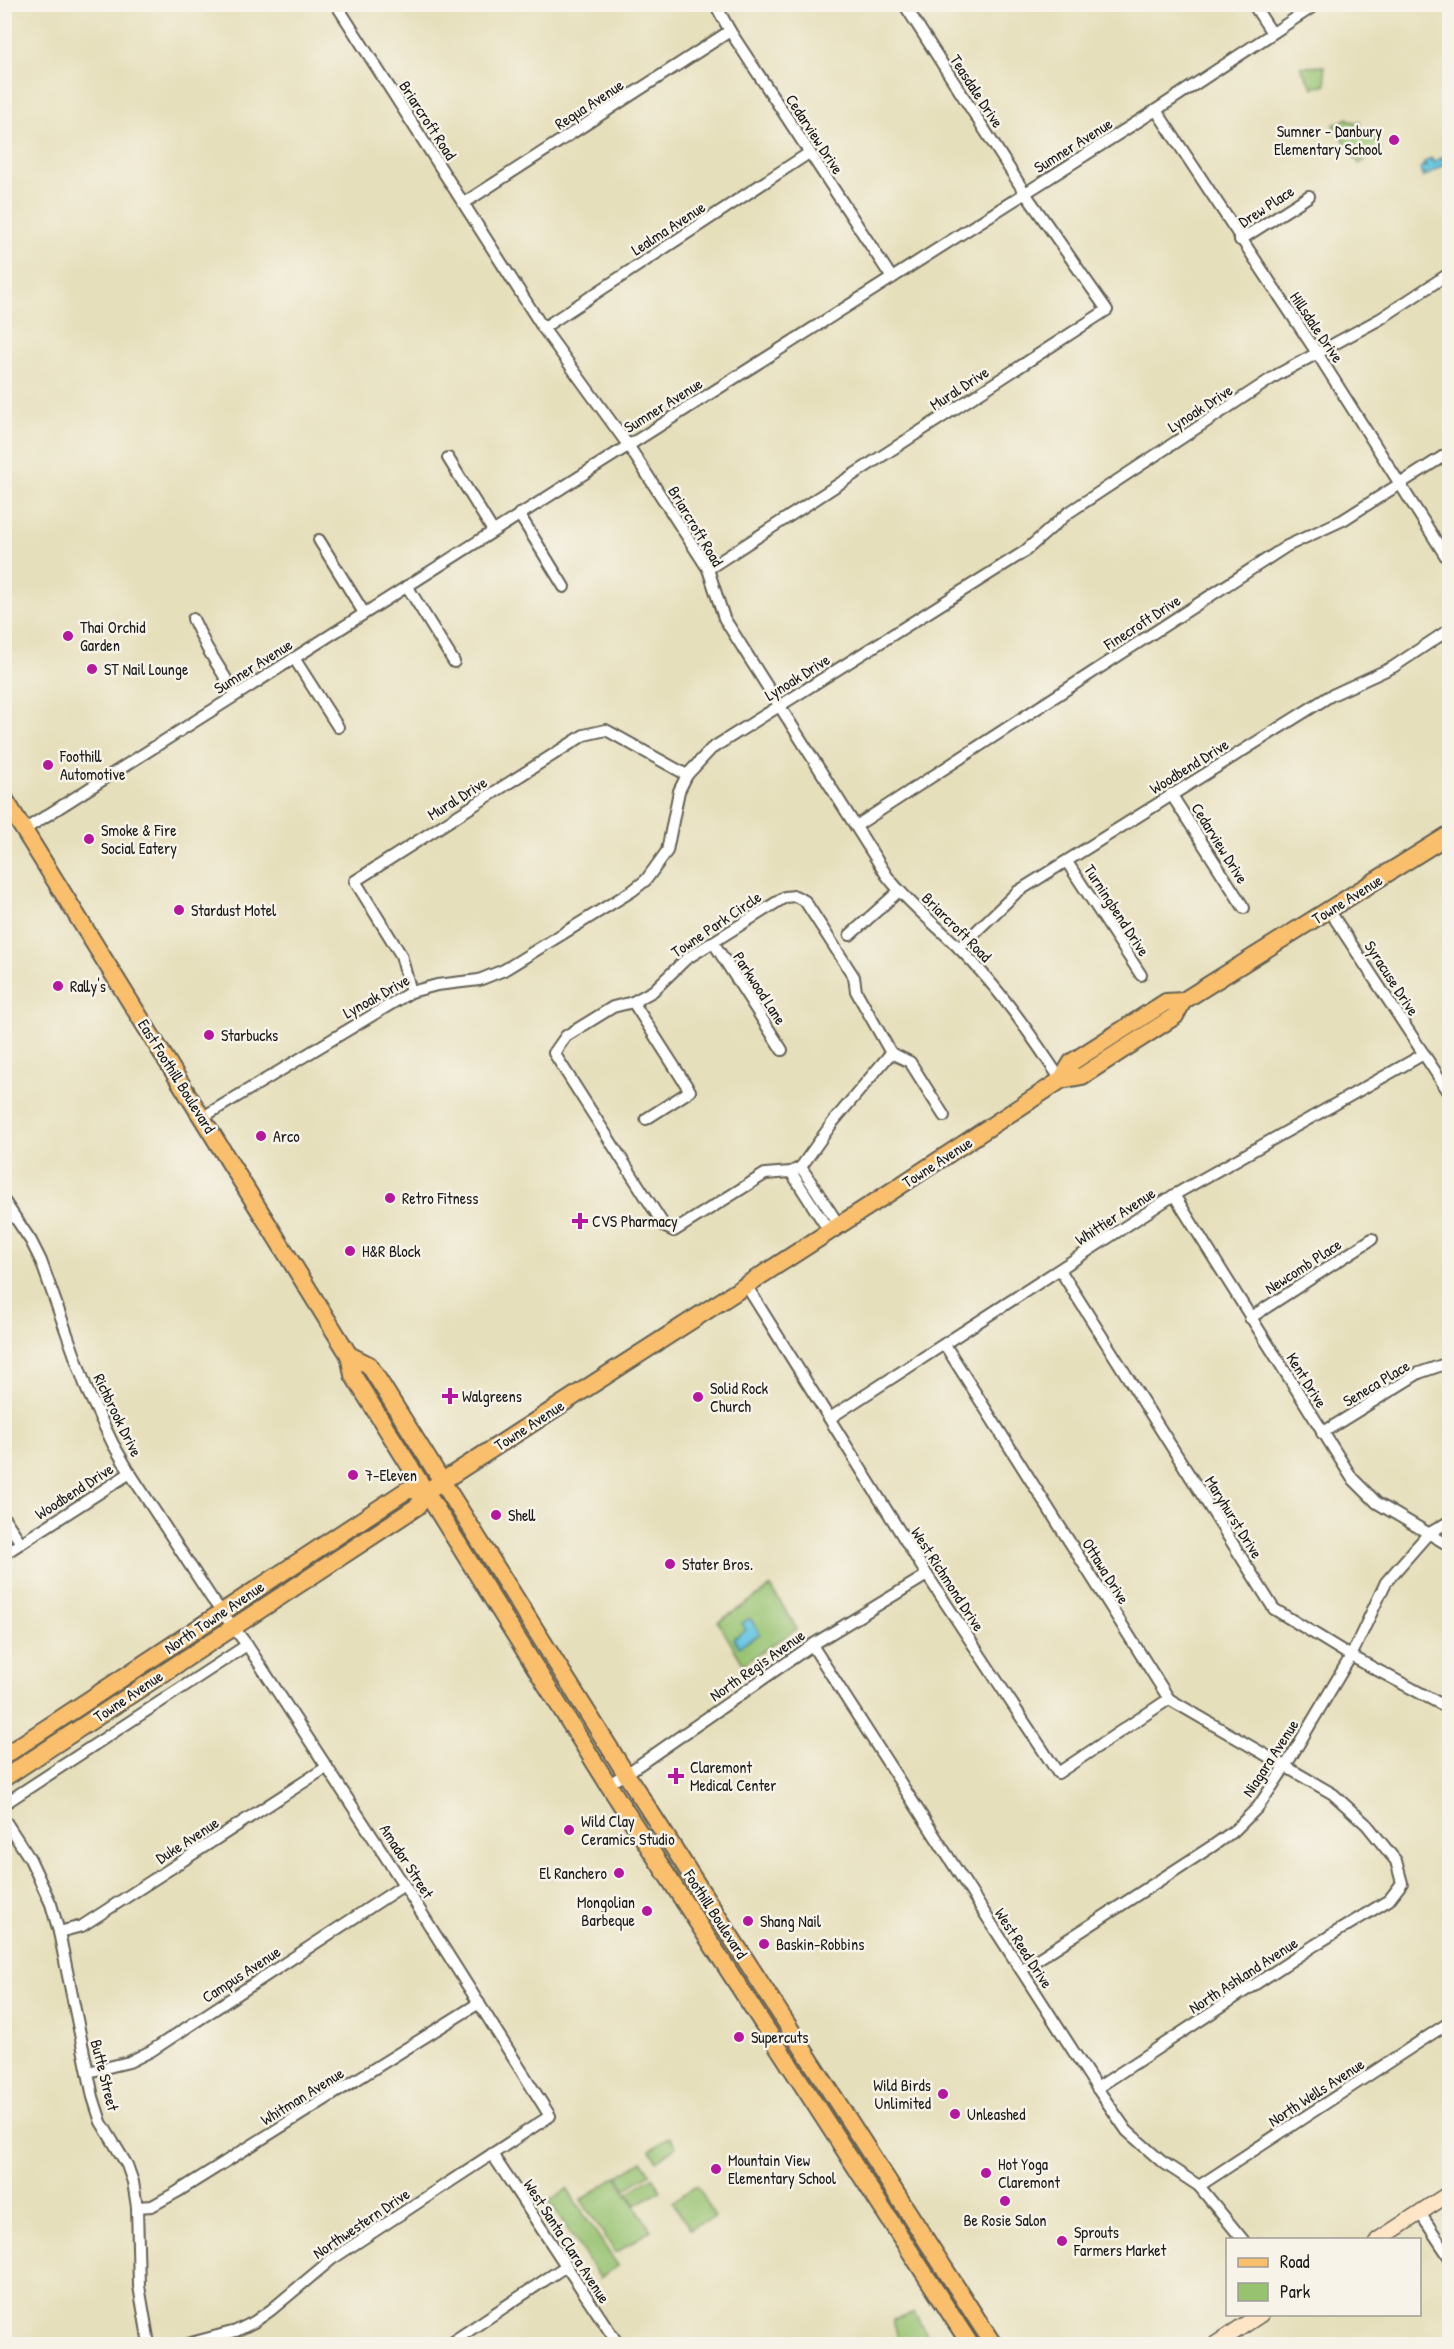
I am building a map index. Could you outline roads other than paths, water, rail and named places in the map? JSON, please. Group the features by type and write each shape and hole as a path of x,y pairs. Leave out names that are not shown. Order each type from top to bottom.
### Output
{"main road":[{"name":"East Foothill Boulevard","path":"4,798 349,1355 353,1375 427,1491"},
{"name":"Towne Avenue","path":"4,1778 418,1506 427,1491 442,1481 1061,1080 1082,1076 1175,1016 1183,1001 1449,834"},
{"name":"East Foothill Boulevard","path":"349,1355 369,1365 442,1481"},
{"name":"Foothill Boulevard","path":"442,1481 626,1774 993,2344"},
{"name":"North Towne Avenue","path":"4,1756 407,1490 427,1491"},
{"name":"Foothill Boulevard","path":"427,1491 608,1784 970,2344"},
{"path":"1381,2238 1449,2193"},
{"path":"1216,2344 1259,2316"}],"street":[{"name":"Briarcroft Road","path":"336,4 543,328 628,445 708,570 724,618 899,891 959,948 1012,1007 1061,1080"},
{"path":"502,4 511,4"},
{"name":"Cedarview Drive","path":"715,4 730,31 892,278"},
{"name":"Teasdale Drive","path":"904,4 1025,193"},
{"path":"1253,4 1272,33"},
{"name":"Sumner Avenue","path":"24,830 1156,110 1317,4"},
{"name":"Requa Avenue","path":"464,203 730,31"},
{"name":"Hillsdale Drive","path":"1156,110 1317,353 1449,563"},
{"name":"Lealma Avenue","path":"543,328 809,153"},
{"name":"Mural Drive","path":"708,570 1107,310 1025,193"},
{"name":"Drew Place","path":"1240,240 1309,196"},
{"name":"Lynoak Drive","path":"203,1117 411,992 437,985 478,980 504,970 639,885 659,864 667,851 675,806 687,775 711,749 1024,552 1068,513 1277,375 1380,319 1449,273"},
{"name":"Finecroft Drive","path":"856,826 1287,546 1343,520 1449,452"},
{"path":"448,458 493,531"},
{"path":"519,514 564,587"},
{"path":"319,540 364,613"},
{"path":"407,586 454,662"},
{"path":"193,619 207,648 236,695"},
{"name":"Woodbend Drive","path":"959,948 1017,892 1330,696 1393,667 1449,629"},
{"path":"294,658 338,726"},
{"name":"Mural Drive","path":"411,992 400,956 355,881 584,735 606,730 687,775"},
{"name":"Cedarview Drive","path":"1171,794 1244,908"},
{"name":"Turningbend Drive","path":"1067,862 1141,975"},
{"path":"850,935 899,891"},
{"name":"Towne Park Circle","path":"795,896 805,901 854,977 856,992 891,1053 833,1122 801,1167 791,1172 765,1174 674,1231 665,1227 554,1053 566,1036 613,1008 633,1002 653,991 686,959 785,897 795,896"},
{"name":"Syracuse Drive","path":"1329,910 1449,1094"},
{"name":"Parkwood Lane","path":"713,942 782,1050"},
{"path":"633,1002 690,1090 646,1119"},
{"path":"891,1053 910,1062 944,1116"},
{"name":"Whittier Avenue","path":"830,1418 1174,1195 1424,1054"},
{"path":"801,1167 834,1228"},
{"path":"791,1172 834,1228"},
{"name":"Kent Drive","path":"1174,1195 1352,1478 1377,1503 1449,1545"},
{"name":"Richbrook Drive","path":"4,1201 41,1261 97,1413 130,1473 232,1627"},
{"name":"Newcomb Place","path":"1250,1318 1372,1239"},
{"name":"Maryhurst Drive","path":"1060,1270 1274,1609 1351,1656 1449,1709"},
{"name":"West Richmond Drive","path":"746,1285 927,1575 1058,1773 1169,1699"},
{"name":"Ottawa Drive","path":"945,1345 1169,1699 1333,1794 1367,1825 1396,1862 1402,1883"},
{"name":"Seneca Place","path":"1322,1433 1419,1373 1448,1363"},
{"name":"Woodbend Drive","path":"4,1554 130,1473"},
{"path":"4,1518 21,1543"},
{"name":"Niagara Avenue","path":"1021,1970 1235,1830 1258,1807 1285,1767 1351,1656 1386,1582 1428,1534 1449,1521"},
{"name":"North Regis Avenue","path":"608,1784 626,1774 812,1645 927,1575"},
{"name":"Amador Street","path":"232,1627 247,1645 404,1885 550,2116"},
{"path":"4,1804 247,1645"},
{"name":"West Reed Drive","path":"812,1645 1127,2131 1161,2161 1199,2186 1241,2238"},
{"name":"Duke Avenue","path":"59,1932 82,1926 327,1767"},
{"name":"Butte Street","path":"4,1819 30,1859 43,1885 59,1932 93,2097 101,2122 127,2165 133,2182 137,2207 139,2286 149,2344"},
{"name":"North Ashland Avenue","path":"1097,2088 1315,1945 1389,1900 1402,1883"},
{"name":"Campus Avenue","path":"88,2072 129,2062 151,2051 404,1885"},
{"name":"Whitman Avenue","path":"137,2207 152,2206 177,2192 479,2003"},
{"name":"North Wells Avenue","path":"1199,2186 1449,2022"},
{"name":"Northwestern Drive","path":"187,2344 236,2331 254,2322 332,2259 550,2116"},
{"name":"West Santa Clara Avenue","path":"492,2154 618,2344"},
{"path":"1420,2212 1449,2258"},
{"path":"449,2344 566,2266"}],"water":[{"path":"1442,157 1446,163 1423,178 1425,173 1421,173 1420,169 1423,165 1427,168 1424,162 1431,158 1434,163"},
{"path":"750,1618 760,1634 739,1647 733,1638 746,1630 742,1623"}],"place":[{"name":"Sumner - Danbury Elementary School","path":"1394,140"},
{"name":"Thai Orchid Garden","path":"68,636"},
{"name":"ST Nail Lounge","path":"92,669"},
{"name":"Foothill Automotive","path":"48,765"},
{"name":"Smoke & Fire Social Eatery","path":"89,839"},
{"name":"Stardust Motel","path":"179,910"},
{"name":"Rally's","path":"58,986"},
{"name":"Starbucks","path":"209,1035"},
{"name":"Arco","path":"261,1136"},
{"name":"Retro Fitness","path":"390,1198"},
{"name":"CVS Pharmacy","path":"580,1221"},
{"name":"H&R Block","path":"350,1251"},
{"name":"Walgreens","path":"450,1396"},
{"name":"Solid Rock Church","path":"698,1397"},
{"name":"7-Eleven","path":"353,1475"},
{"name":"Shell","path":"496,1515"},
{"name":"Stater Bros.","path":"670,1564"},
{"name":"Claremont Medical Center","path":"676,1776"},
{"name":"Wild Clay Ceramics Studio","path":"569,1830"},
{"name":"El Ranchero","path":"619,1873"},
{"name":"Mongolian Barbeque","path":"647,1911"},
{"name":"Shang Nail","path":"748,1921"},
{"name":"Baskin-Robbins","path":"764,1944"},
{"name":"Supercuts","path":"739,2037"},
{"name":"Wild Birds Unlimited","path":"943,2094"},
{"name":"Unleashed","path":"955,2114"},
{"name":"Mountain View Elementary School","path":"716,2169"},
{"name":"Hot Yoga Claremont","path":"986,2173"},
{"name":"Be Rosie Salon","path":"1005,2201"},
{"name":"Sprouts Farmers Market","path":"1062,2241"}]}
